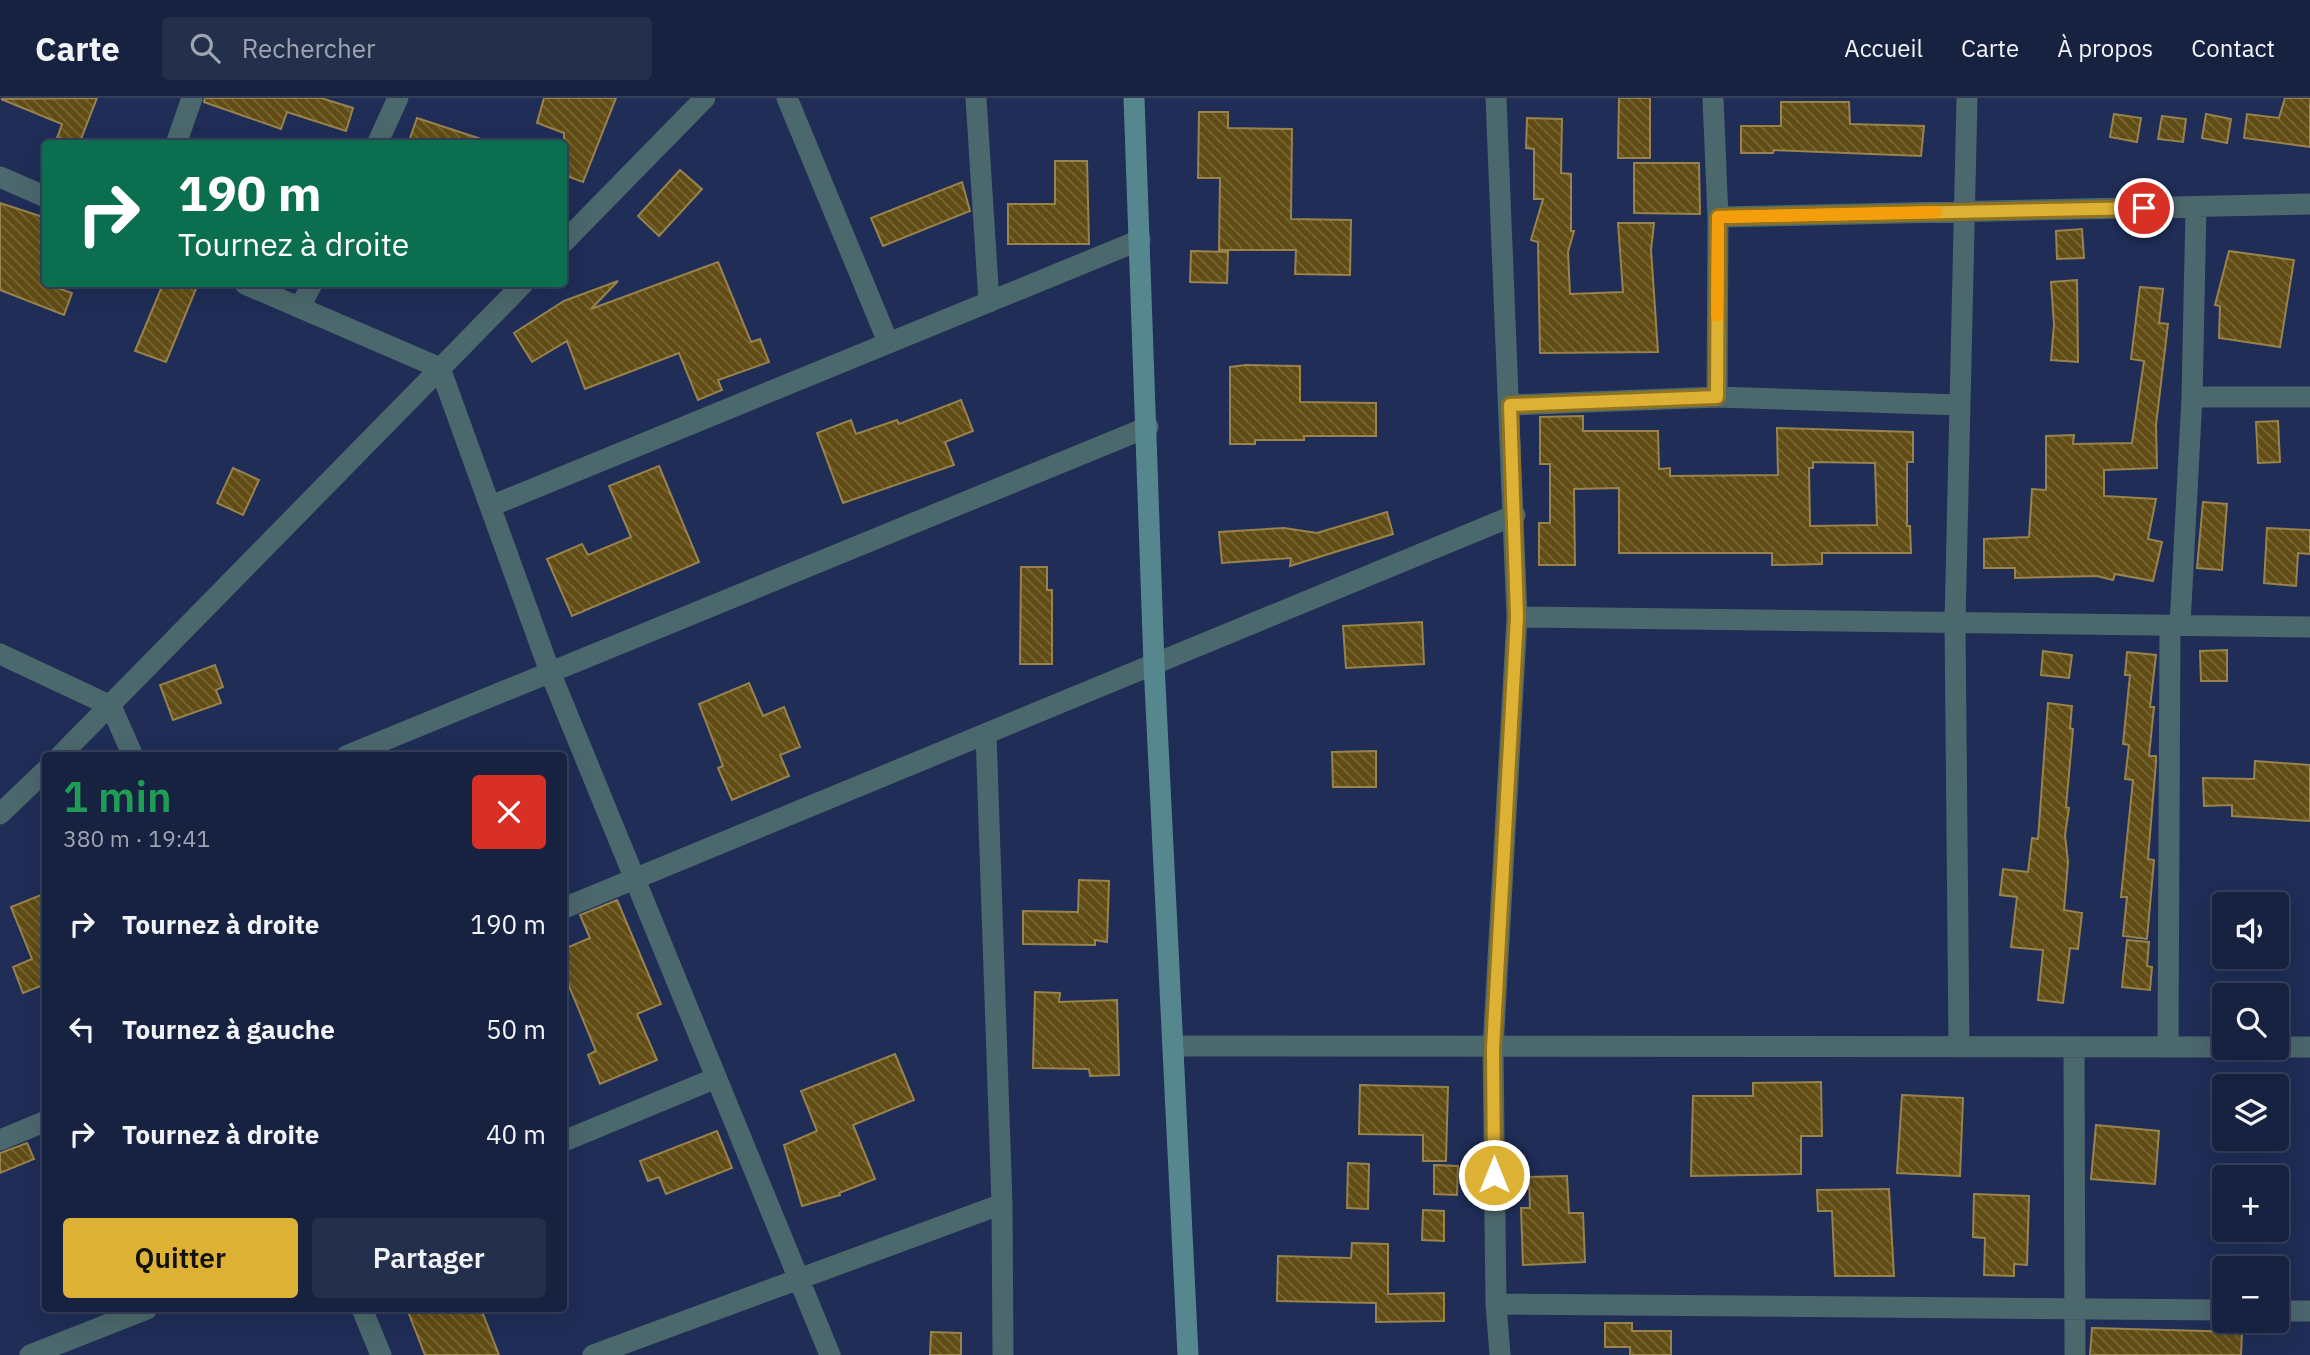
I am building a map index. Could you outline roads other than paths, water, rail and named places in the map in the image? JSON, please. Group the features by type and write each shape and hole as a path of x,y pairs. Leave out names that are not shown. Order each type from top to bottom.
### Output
{"street":[{"path":"177,140 192,98"},
{"path":"379,140 398,98"},
{"path":"567,239 705,98"},
{"path":"787,98 888,342"},
{"path":"976,98 989,302"},
{"path":"1134,98 1148,427 1154,664 1188,1355"},
{"path":"1496,98 1515,515 1517,617 1493,1048 1496,1304 1500,1355"},
{"path":"1713,98 1718,217 1717,397"},
{"path":"1959,1047 1955,622 1967,98"},
{"path":"0,177 42,195"},
{"path":"1718,217 2310,204"},
{"path":"2168,1047 2175,625 2192,397 2196,207"},
{"path":"491,506 1140,240"},
{"path":"252,287 440,368 550,672 830,1355"},
{"path":"300,307 310,287"},
{"path":"64,752 520,287"},
{"path":"1510,405 1717,397 1960,404"},
{"path":"2192,397 2310,397"},
{"path":"356,752 1148,427"},
{"path":"567,907 1515,515"},
{"path":"1517,617 2310,627"},
{"path":"0,654 111,706 131,752"},
{"path":"986,734 1002,1204 1003,1355"},
{"path":"0,814 42,774"},
{"path":"1174,1046 2212,1047"},
{"path":"2074,1047 2076,1355"},
{"path":"2289,1047 2310,1047"},
{"path":"567,1140 716,1078"},
{"path":"0,1140 42,1123"},
{"path":"593,1355 1002,1204"},
{"path":"1496,1304 2212,1310"},
{"path":"2289,1311 2310,1311"},
{"path":"30,1355 139,1312"},
{"path":"363,1312 381,1355"}]}
